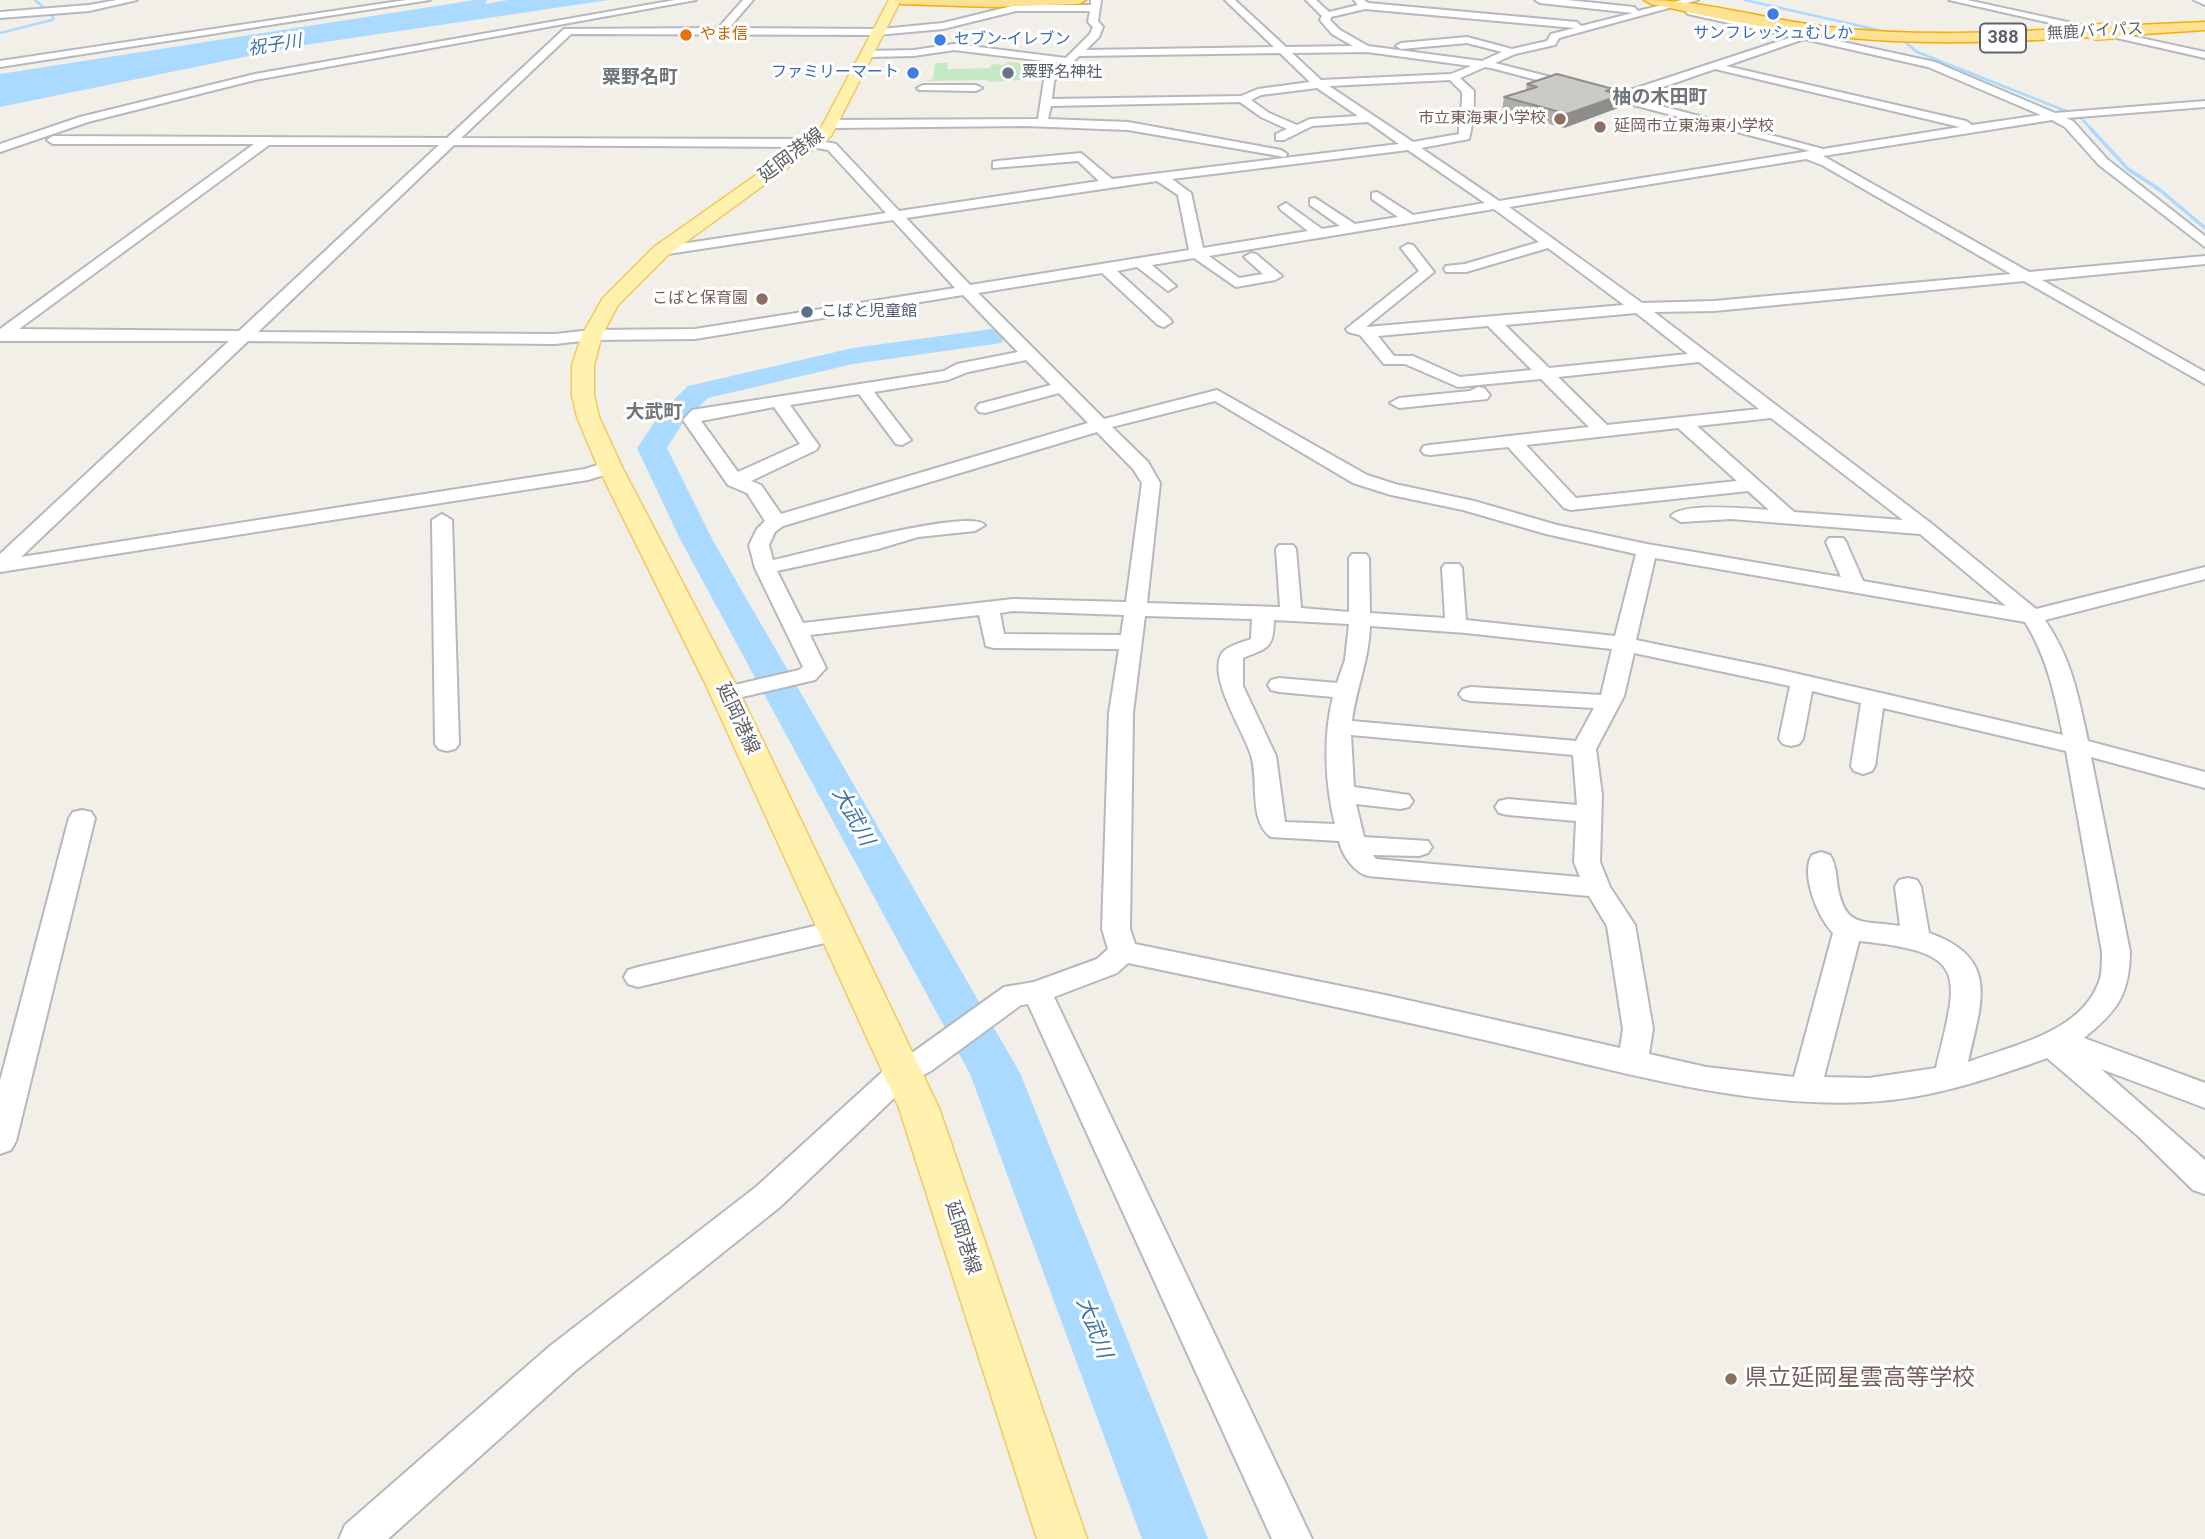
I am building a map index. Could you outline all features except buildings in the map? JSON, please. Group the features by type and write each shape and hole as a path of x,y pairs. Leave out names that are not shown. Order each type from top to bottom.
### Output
{"highway":[{"path":"901,0 992,3 1079,0"},
{"name":"無鹿バイパス","path":"1652,6 1673,6 1802,28 1891,37 2009,38 2204,26"}],"main road":[{"name":"延岡港線","path":"895,0 822,134 661,251 610,302 592,335 583,365 583,395 588,417 610,467 725,694 836,931 911,1068 919,1108 1062,1539"}],"street":[{"path":"0,15 89,8 132,0"},
{"path":"0,64 425,0"},
{"path":"0,148 132,104 238,81 430,43 691,0"},
{"path":"722,30 748,0"},
{"path":"1123,952 1385,1006 1706,1079 1783,1089 1869,1090 1962,1076 2056,1043 2101,1009 2115,977 2116,952 2107,896 2067,696 2052,647 2032,617 1925,528 1639,308 1547,244 1497,205 1318,84 1230,0"},
{"path":"1311,0 1327,15"},
{"path":"1540,0 1597,6 1652,6"},
{"path":"1673,6 1693,0"},
{"path":"1954,0 2205,55"},
{"path":"2199,0 2205,2"},
{"path":"1327,15 1362,3 1591,26"},
{"path":"0,566 568,31 722,30 874,39 1016,8 1095,4 1093,22 1098,27 1097,31 1092,40 1049,80 1042,122"},
{"path":"1587,15 1597,6"},
{"path":"1045,103 1242,99 1269,89 1453,77 1513,52 1551,43 1555,36 1652,6"},
{"path":"1673,6 1930,64 2053,116 2069,124 2104,162 2205,243"},
{"path":"1327,15 1325,20 1336,32 1379,55 1485,64 1827,152"},
{"path":"1379,55 1436,42 1462,40 1488,31"},
{"path":"1420,32 1436,42"},
{"path":"1618,98 1804,36"},
{"path":"874,39 914,53 954,47 1072,57 1152,48 1224,52 1367,49"},
{"path":"1462,40 1513,52"},
{"path":"1486,45 1506,41"},
{"path":"1224,52 1231,66"},
{"path":"1714,66 1978,128"},
{"path":"661,251 1109,183 1411,146 1465,136 1464,123 1469,114 1468,92 1453,77"},
{"path":"923,88 945,105 1042,122 1128,126 1178,121"},
{"path":"53,140 449,141 822,134 945,105 976,88"},
{"path":"1242,99 1265,115 1294,128"},
{"path":"1,335 555,339 592,335 665,337 695,334 2053,116 2205,104"},
{"path":"1076,109 1079,124"},
{"path":"1258,150 1294,128 1319,121 1367,118"},
{"path":"1128,126 1306,159"},
{"path":"822,134 965,289 1141,466 1150,484 1149,511 1121,713 1116,929 1123,952"},
{"path":"1,335 265,142"},
{"path":"1344,154 1360,165"},
{"path":"1807,155 1826,162 2205,379"},
{"path":"996,165 1081,157 1109,183"},
{"path":"1160,177 1184,193 1193,225 1196,253 1236,284 1275,276 1251,257"},
{"path":"1377,196 1410,219"},
{"path":"1315,202 1352,228"},
{"path":"1286,207 1319,233"},
{"path":"1451,269 1466,268 1547,244"},
{"path":"1408,248 1427,272 1354,330 1366,332 1639,308 1714,306 2205,260"},
{"path":"1049,259 1062,274"},
{"path":"1139,262 1168,286"},
{"path":"1104,267 1164,322"},
{"path":"1245,282 1259,294"},
{"path":"1492,321 1603,431"},
{"path":"1366,332 1390,360 1407,359 1458,382 1704,358"},
{"path":"776,522 754,489 735,481 692,420 698,414 948,375 963,368 1031,354"},
{"path":"1399,403 1481,395 1469,380"},
{"path":"985,408 1064,387"},
{"path":"863,388 902,440"},
{"path":"725,694 807,675 815,668 799,630 765,568 759,545 768,529 776,522 1101,425 1217,395 1360,479 1391,489 1468,505 1553,530 1647,550 2032,617 2205,573"},
{"path":"735,481 810,446 778,401"},
{"path":"1430,450 1775,412"},
{"path":"1682,422 1788,517"},
{"path":"1512,441 1571,504 1752,485"},
{"path":"0,566 588,474 610,467"},
{"path":"1681,516 1731,513 1925,528"},
{"path":"442,520 447,744"},
{"path":"765,568 878,543 916,531 975,525"},
{"path":"1836,542 1854,584"},
{"path":"1286,549 1291,614"},
{"path":"1633,1063 1638,1029 1621,925 1597,888 1587,862 1590,814 1584,749 1609,702 1647,550"},
{"path":"1359,558 1360,617 1356,660 1343,703 1339,770 1351,839 1358,859 1368,867 1597,888"},
{"path":"1451,568 1456,625"},
{"path":"799,630 1013,606 1263,612 1456,625 1624,644 1873,698 2077,746 2205,780"},
{"path":"988,608 994,641 1132,642"},
{"path":"1263,612 1262,642 1233,655 1232,686 1264,756 1273,826 1280,831 1419,847"},
{"path":"1791,739 1802,682"},
{"path":"1279,685 1347,691"},
{"path":"1471,694 1609,702"},
{"path":"1863,766 1873,698"},
{"path":"1341,727 1584,749"},
{"path":"1342,794 1400,801"},
{"path":"1508,807 1590,814"},
{"path":"0,1141 82,818"},
{"path":"1821,861 1829,912 1836,923 1848,930 1916,938 1942,949 1954,959 1967,987 1949,1078"},
{"path":"1908,887 1916,938"},
{"path":"1806,1089 1848,930"},
{"path":"638,976 836,931"},
{"path":"359,1539 563,1358 768,1197 911,1068 1026,994 1107,966 1123,952"},
{"path":"1026,994 1292,1539"},
{"path":"2056,1043 2205,1096"},
{"path":"2056,1043 2205,1180"}],"green space":[{"path":"1008,62 1058,66 1047,78 990,82 925,81 933,79 935,63 947,63 948,69 990,68 992,64 1003,65"}],"water":[{"name":"祝子川","path":"487,0 485,4 508,0 609,0 298,46 0,107 0,74"}],"waterway":[{"path":"35,0 47,10"},
{"path":"1745,0 1896,34 1917,52 2066,111"},
{"path":"0,33 52,20 54,18 50,13"},
{"path":"2081,118 2093,131"},
{"path":"2091,129 2128,169 2160,190 2205,228"},
{"name":"大武川","path":"992,337 853,356 698,392 673,416 652,448 696,539 995,1073 1175,1539"}],"place":[{"name":"サンフレッシュむしか","path":"1773,14"},
{"name":"やま信","path":"686,35"},
{"name":"セブン-イレブン","path":"940,40"},
{"name":"ファミリーマート","path":"913,73"},
{"name":"粟野名神社","path":"1008,73"},
{"name":"市立東海東小学校","path":"1560,119"},
{"name":"延岡市立東海東小学校","path":"1600,127"},
{"name":"こばと保育園","path":"762,299"},
{"name":"こばと児童館","path":"807,312"},
{"name":"県立延岡星雲高等学校","path":"1731,1379"}],"district":[{"name":"粟野名町","path":"640,78"},
{"name":"柚の木田町","path":"1660,98"},
{"name":"大武町","path":"654,413"}]}
